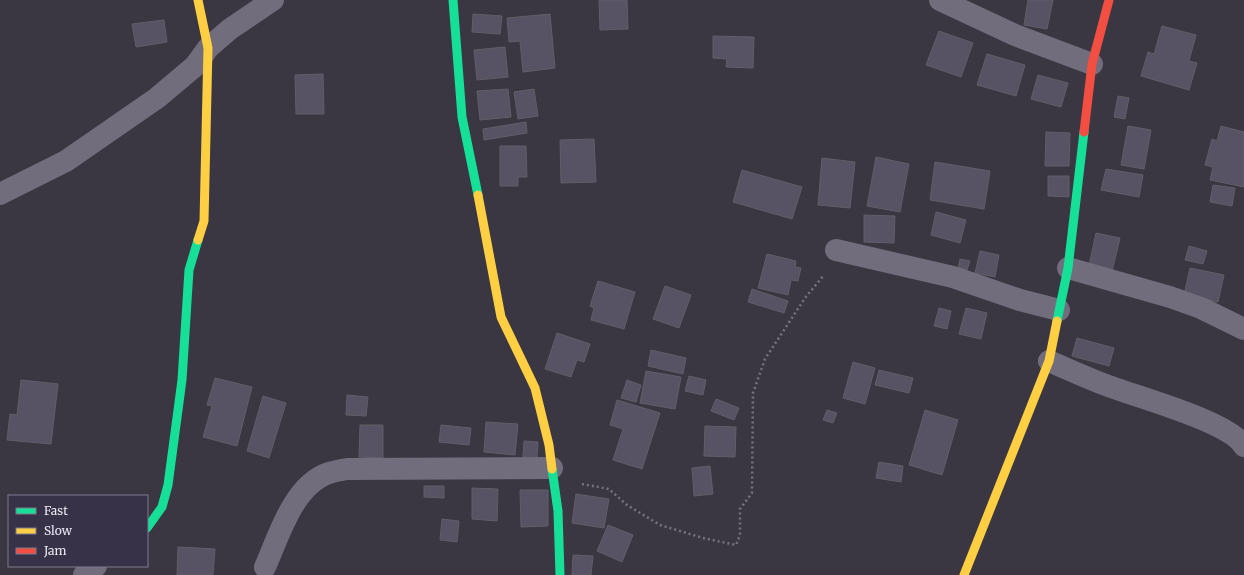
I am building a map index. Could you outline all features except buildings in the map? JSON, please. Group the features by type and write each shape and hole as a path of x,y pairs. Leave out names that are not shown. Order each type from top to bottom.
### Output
{"street":[{"path":"148,527 162,507 168,485 182,380 189,270 204,221 208,48 198,0"},
{"path":"0,194 66,161 157,98 195,66 208,48 230,28 273,0"},
{"path":"453,0 462,117 496,297 501,317 535,388 545,425 558,511 560,575"},
{"path":"940,0 1015,35 1092,64"},
{"path":"964,575 1049,361 1068,268 1092,64 1109,0"},
{"path":"836,250 953,277 1020,300 1059,310"},
{"path":"1068,268 1170,297 1201,308 1244,329"},
{"path":"1049,361 1103,384 1213,423 1240,440 1244,446"},
{"path":"265,567 292,506 301,492 328,473 347,469 552,468"},
{"path":"84,575 95,567"}],"path":[{"path":"552,468 575,483 609,489 626,505 660,525 703,538 736,544 740,535 740,509 752,493 753,393 765,359 805,298 824,276 836,250"}],"traffic: fast":[{"path":"453,0 462,117 478,195"},
{"path":"1057,321 1068,268 1084,132"},
{"path":"148,527 162,507 168,485 182,380 189,270 198,240"},
{"path":"552,469 558,511 560,575"}],"traffic: slow":[{"path":"198,0 208,48 204,221 198,240"},
{"path":"478,195 501,317 535,388 549,445 552,469"},
{"path":"964,575 1049,361 1057,321"}],"traffic: jam":[{"path":"1084,132 1092,64 1109,0"}]}
